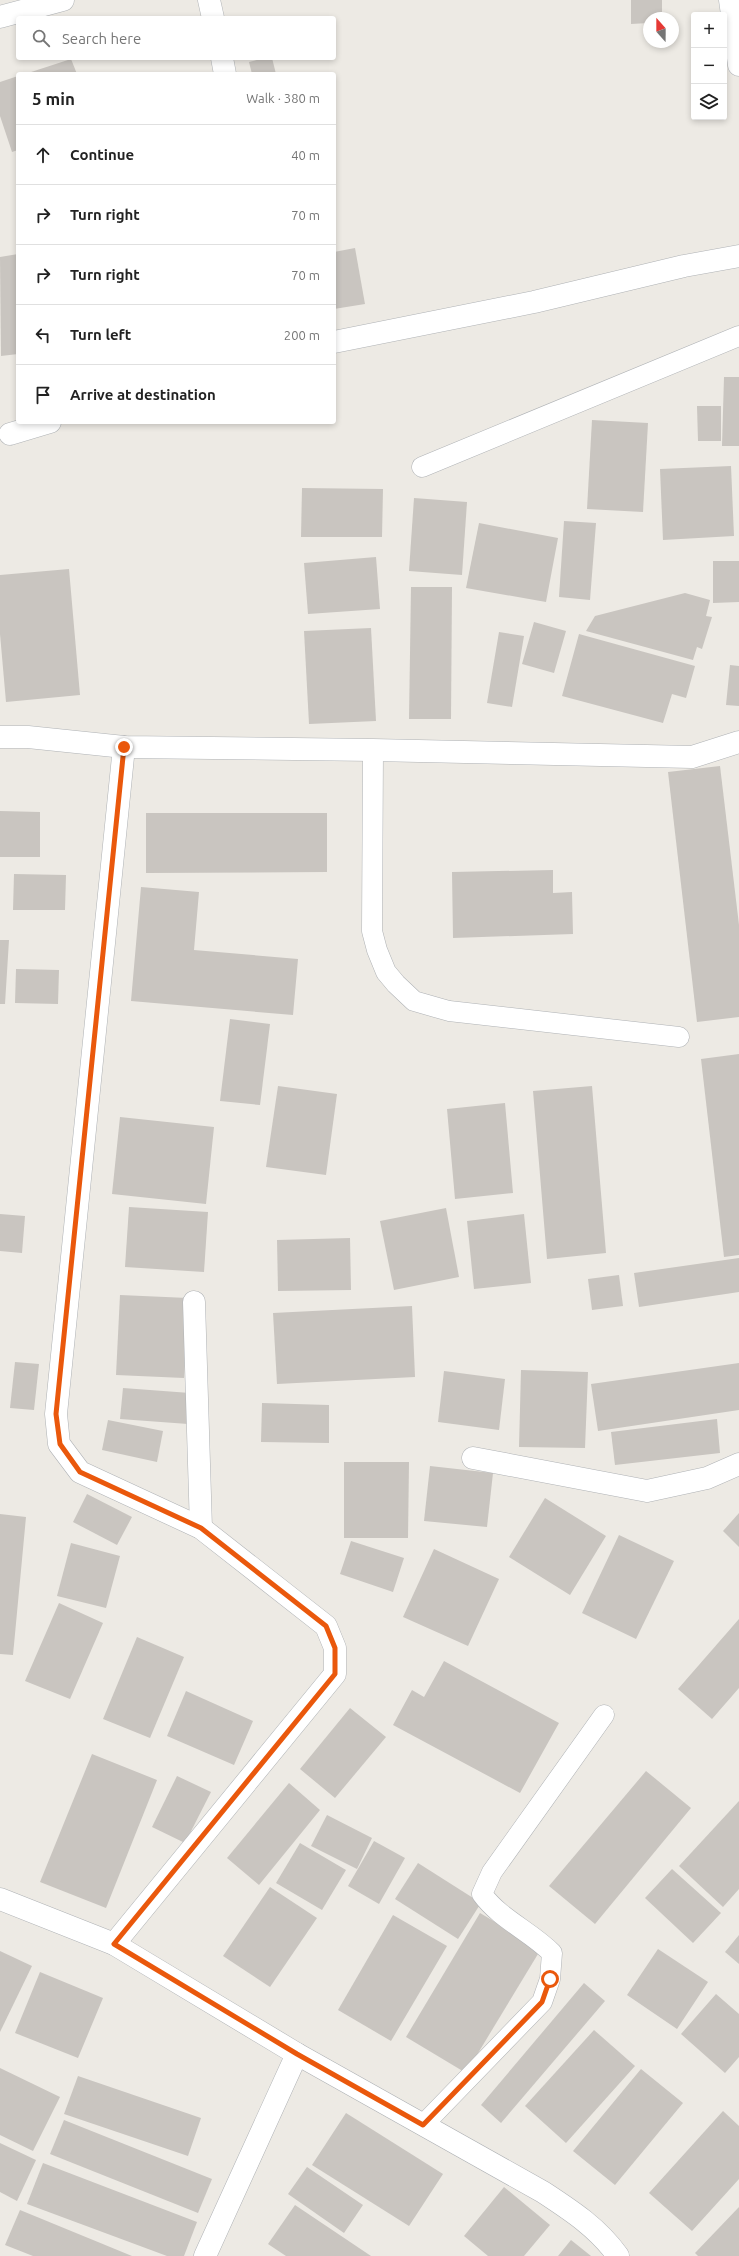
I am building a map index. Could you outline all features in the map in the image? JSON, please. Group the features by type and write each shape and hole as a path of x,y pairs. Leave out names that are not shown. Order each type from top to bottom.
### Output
{"street":[{"path":"0,17 63,0"},
{"path":"209,0 213,16"},
{"path":"730,0 739,65"},
{"path":"222,60 225,72"},
{"path":"336,342 534,302 684,266 739,256"},
{"path":"10,434 43,424"},
{"path":"0,736 28,737 124,747 692,756 739,742"},
{"path":"114,1944 335,1674 335,1648 326,1626 201,1528 80,1472 60,1444 56,1414 124,747"},
{"path":"194,1302 201,1528"},
{"path":"473,1458 647,1491 707,1478 739,1464"},
{"path":"0,1900 114,1944 297,2054 543,2192 579,2216 606,2239 618,2256"},
{"path":"205,2256 297,2054"}],"lane":[{"path":"422,467 739,336"},
{"path":"373,750 372,931 376,950 386,972 414,1001 448,1011 679,1037"},
{"path":"423,2125 542,2002 550,1979 552,1953 538,1939 492,1908 482,1894 492,1872 604,1715"}],"building":[{"path":"631,0 662,0 662,12 643,12 643,23 631,24"},
{"path":"71,60 76,72 31,72"},
{"path":"256,60 272,60 276,72 252,72 249,62"},
{"path":"16,77 16,151 12,152 0,116 0,82"},
{"path":"355,248 365,304 336,309 336,252"},
{"path":"16,254 16,354 1,356 0,257"},
{"path":"724,377 739,377 739,446 722,446"},
{"path":"697,406 721,406 721,441 698,441"},
{"path":"592,420 648,423 643,512 587,509"},
{"path":"731,466 734,536 663,540 660,469"},
{"path":"302,488 383,489 382,537 301,537"},
{"path":"414,498 467,502 462,575 409,571"},
{"path":"564,521 596,523 590,600 559,597"},
{"path":"479,523 558,538 546,602 466,588"},
{"path":"376,557 380,609 308,614 304,563"},
{"path":"713,561 739,561 739,602 713,603"},
{"path":"69,569 80,695 6,702 0,634 0,575"},
{"path":"411,587 452,587 451,719 409,719"},
{"path":"685,593 710,600 706,616 712,617 702,649 697,647 693,660 586,631 595,616"},
{"path":"534,622 566,631 554,673 522,664"},
{"path":"371,628 376,721 309,724 304,631"},
{"path":"499,632 524,636 512,707 487,703"},
{"path":"579,634 695,666 686,698 672,694 663,723 562,696"},
{"path":"730,665 739,666 739,706 726,705"},
{"path":"720,766 739,925 739,1017 697,1022 668,772"},
{"path":"0,811 40,812 40,857 0,857"},
{"path":"146,813 327,813 327,872 146,873"},
{"path":"553,870 553,893 572,892 573,934 453,938 452,872"},
{"path":"14,874 66,875 65,910 13,910"},
{"path":"141,887 199,892 194,950 298,959 293,1015 131,1001"},
{"path":"0,940 9,940 5,1004 0,1004"},
{"path":"16,969 59,970 58,1004 15,1003"},
{"path":"230,1019 270,1024 260,1105 220,1101"},
{"path":"739,1054 739,1255 724,1257 701,1059"},
{"path":"278,1086 337,1094 326,1175 266,1167"},
{"path":"592,1086 606,1253 547,1259 533,1091"},
{"path":"505,1103 513,1193 455,1199 447,1109"},
{"path":"120,1117 214,1127 206,1204 112,1194"},
{"path":"129,1207 208,1212 204,1272 125,1267"},
{"path":"446,1208 459,1277 394,1290 380,1221"},
{"path":"0,1214 25,1216 22,1253 0,1251"},
{"path":"524,1214 531,1283 474,1289 467,1221"},
{"path":"350,1238 351,1290 278,1291 277,1240"},
{"path":"739,1258 739,1292 639,1307 634,1273"},
{"path":"619,1275 623,1306 592,1310 588,1279"},
{"path":"120,1295 188,1298 184,1378 116,1375"},
{"path":"412,1306 415,1377 277,1384 273,1313"},
{"path":"15,1362 39,1364 34,1410 10,1408"},
{"path":"739,1363 739,1410 598,1431 591,1384"},
{"path":"521,1370 588,1372 585,1448 519,1447"},
{"path":"444,1371 505,1379 499,1430 438,1422"},
{"path":"123,1388 190,1393 188,1424 120,1419"},
{"path":"262,1403 329,1405 329,1443 261,1442"},
{"path":"717,1419 720,1453 615,1465 611,1432"},
{"path":"108,1420 163,1431 157,1462 102,1450"},
{"path":"344,1462 409,1462 408,1538 344,1538"},
{"path":"430,1466 493,1473 487,1527 424,1521"},
{"path":"87,1494 132,1517 117,1545 73,1522"},
{"path":"545,1498 606,1536 570,1595 509,1557"},
{"path":"739,1513 739,1547 723,1531"},
{"path":"0,1514 26,1517 13,1655 0,1654"},
{"path":"619,1535 674,1561 636,1639 582,1613"},
{"path":"351,1541 404,1558 393,1592 340,1574"},
{"path":"71,1543 120,1556 106,1608 57,1596"},
{"path":"434,1549 499,1579 468,1646 403,1617"},
{"path":"59,1603 103,1623 70,1699 25,1681"},
{"path":"739,1619 739,1688 712,1719 678,1689"},
{"path":"137,1637 184,1657 150,1738 103,1719"},
{"path":"444,1661 559,1723 520,1793 393,1725 412,1690 424,1697"},
{"path":"186,1691 253,1721 234,1765 167,1736"},
{"path":"350,1708 386,1737 335,1798 300,1769"},
{"path":"92,1754 157,1780 106,1908 40,1882"},
{"path":"646,1771 691,1808 595,1924 549,1886"},
{"path":"177,1776 211,1792 185,1843 152,1827"},
{"path":"289,1783 320,1810 259,1885 227,1858"},
{"path":"739,1801 739,1889 723,1907 679,1866"},
{"path":"327,1815 372,1838 357,1869 311,1846"},
{"path":"374,1841 405,1858 379,1904 348,1886"},
{"path":"300,1843 346,1870 322,1910 276,1883"},
{"path":"418,1863 481,1903 458,1939 395,1899"},
{"path":"672,1869 721,1913 693,1943 645,1898"},
{"path":"270,1887 317,1918 270,1987 223,1956"},
{"path":"480,1913 541,1949 466,2073 406,2037"},
{"path":"393,1915 447,1946 391,2041 338,2010"},
{"path":"739,1935 739,1964 725,1952"},
{"path":"658,1949 708,1982 677,2029 627,1995"},
{"path":"0,1951 32,1966 0,2032"},
{"path":"40,1972 103,1998 78,2058 15,2033"},
{"path":"584,1983 605,2001 501,2123 481,2105"},
{"path":"716,1994 739,2014 739,2057 725,2073 681,2034"},
{"path":"594,2030 635,2066 566,2143 525,2106"},
{"path":"0,2068 60,2097 33,2151 0,2135"},
{"path":"641,2069 683,2103 615,2185 573,2151"},
{"path":"78,2076 201,2118 188,2156 64,2114"},
{"path":"723,2111 739,2126 739,2179 692,2231 649,2193"},
{"path":"346,2113 443,2174 409,2226 312,2165"},
{"path":"64,2120 212,2179 198,2213 50,2154"},
{"path":"0,2143 36,2160 17,2201 0,2192"},
{"path":"43,2163 197,2222 184,2256 167,2256 27,2204"},
{"path":"307,2167 363,2205 344,2233 288,2194"},
{"path":"504,2187 550,2225 524,2256 488,2256 464,2236"},
{"path":"295,2205 371,2256 286,2256 268,2244"},
{"path":"739,2207 739,2256 698,2256 695,2253"},
{"path":"20,2210 132,2256 33,2256 5,2245"},
{"path":"571,2240 591,2256 558,2256"}],"route":[{"path":"124,747 56,1414 60,1444 80,1472 201,1528 326,1626 335,1648 335,1674 114,1944 297,2054 423,2125 542,2002 550,1979"}]}
